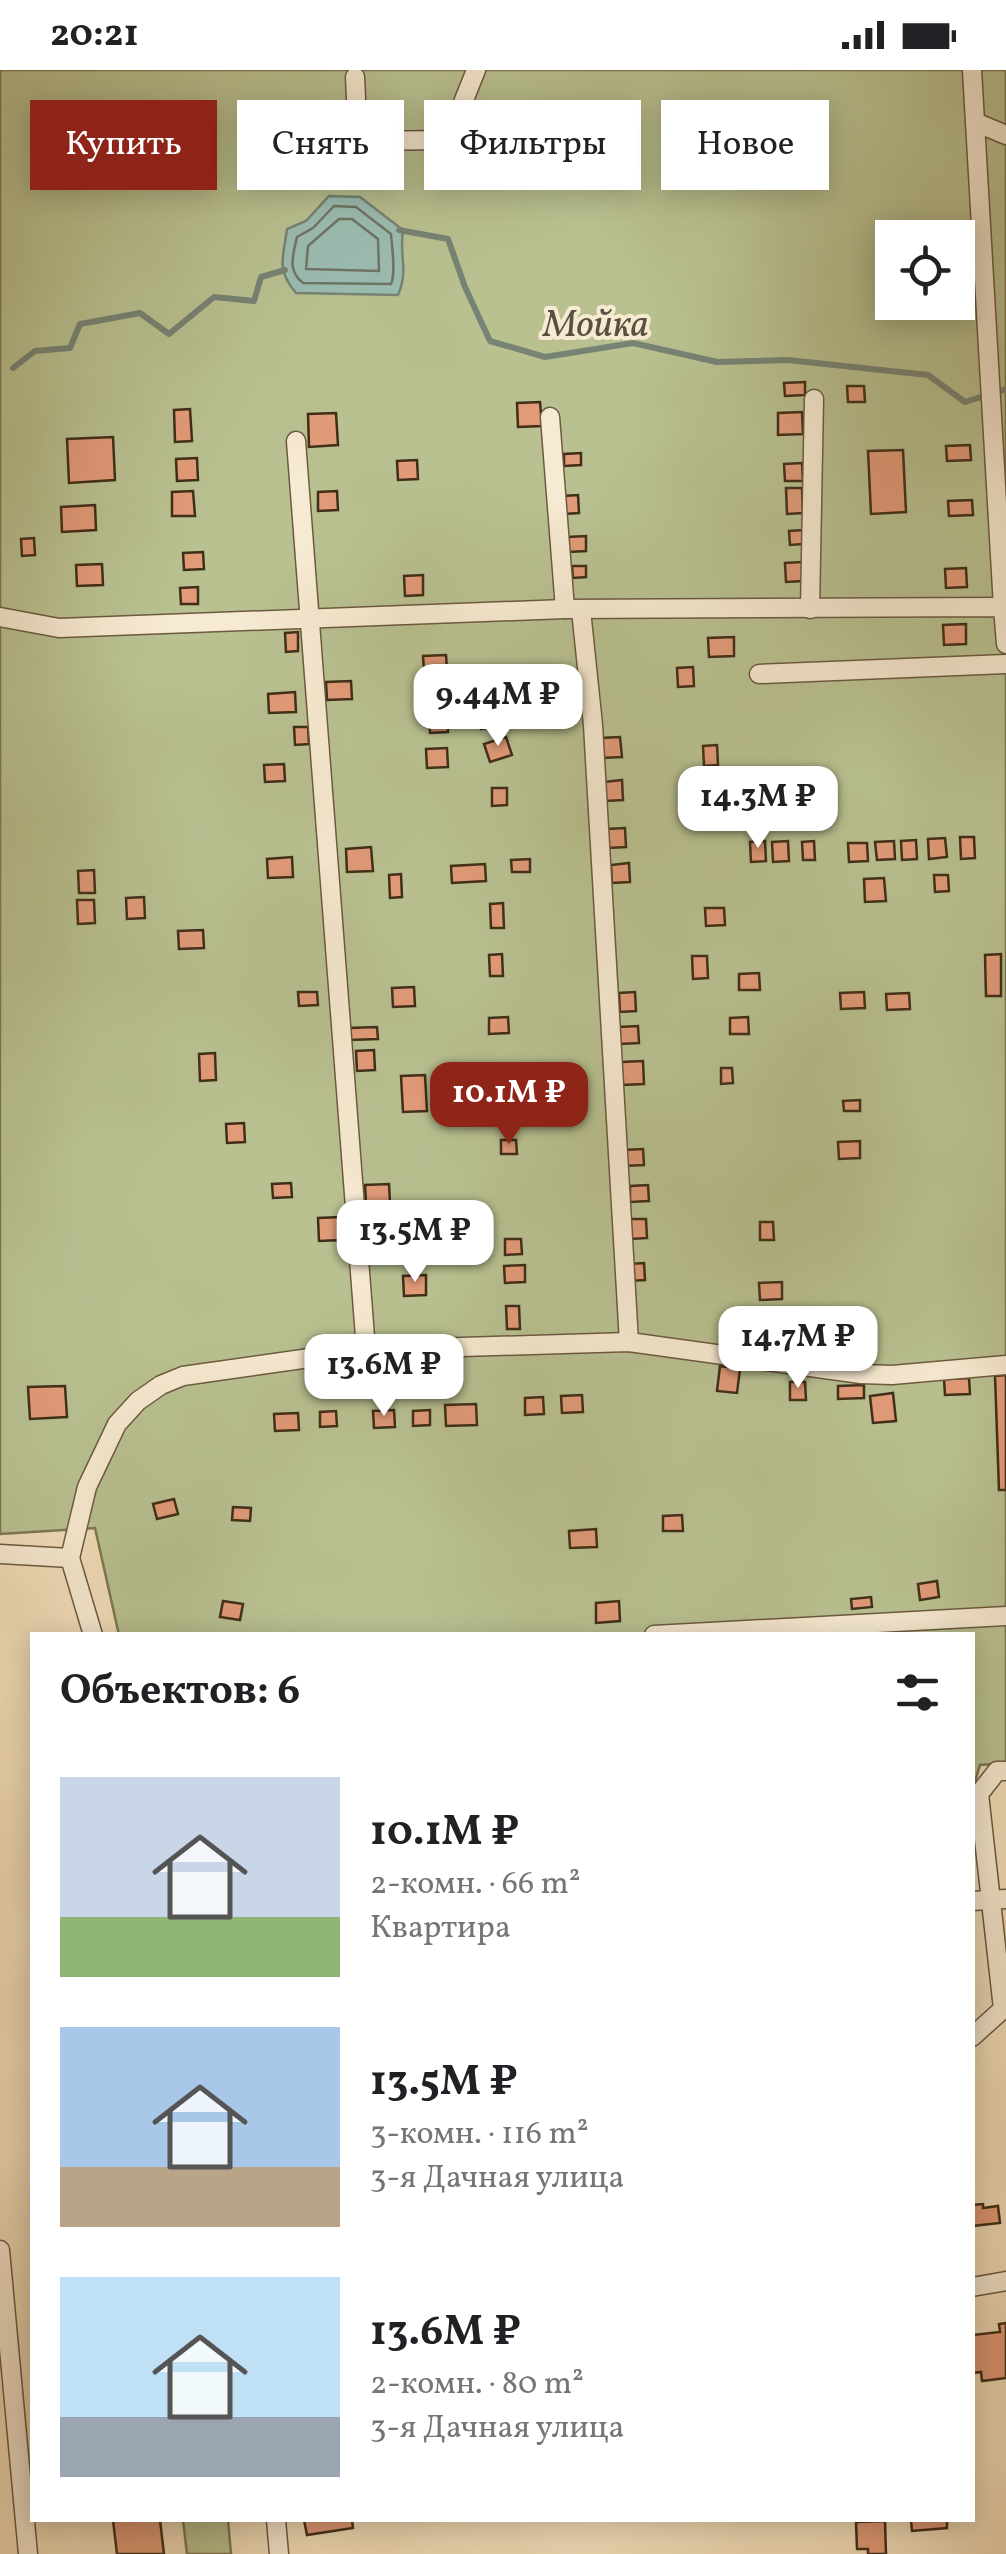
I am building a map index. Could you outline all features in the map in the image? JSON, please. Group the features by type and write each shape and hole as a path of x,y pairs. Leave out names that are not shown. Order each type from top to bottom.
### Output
{"street":[{"path":"355,77 358,142 448,140 476,70"},
{"path":"972,70 1006,644"},
{"path":"976,122 1006,135"},
{"path":"810,609 814,399"},
{"path":"550,418 573,609 593,725 629,1342"},
{"path":"296,442 366,1350"},
{"path":"0,617 59,628 573,609 1005,606"},
{"path":"759,674 1006,664"},
{"path":"92,1632 70,1558 76,1520 98,1458 118,1424 138,1401 160,1385 182,1376 366,1350 629,1342 861,1374 1006,1365"},
{"path":"0,1554 70,1558"},
{"path":"710,1632 1006,1616"},
{"path":"975,2034 1003,2009 979,1794 997,1771 1006,1770"},
{"path":"0,2250 6,2401 28,2554"},
{"path":"975,2286 1006,2281"},
{"path":"276,2522 278,2554"}],"green space":[{"path":"0,70 1006,70 1006,1763 980,1765 975,1781 975,1632 118,1632 95,1528 0,1534"},
{"path":"183,2522 228,2522 231,2554 187,2554"}],"water":[{"path":"329,196 360,197 403,230 403,278 398,295 296,293 290,285 282,263 287,229 306,221"}],"building":[{"path":"805,382 805,395 785,396 784,383"},
{"path":"847,386 864,386 865,402 848,402"},
{"path":"540,402 542,426 518,427 517,403"},
{"path":"190,409 192,441 175,442 174,410"},
{"path":"802,412 803,434 778,435 778,413"},
{"path":"336,413 338,445 309,447 308,414"},
{"path":"113,437 115,480 69,483 67,439"},
{"path":"970,445 971,460 947,461 946,446"},
{"path":"903,450 906,512 871,514 868,451"},
{"path":"581,453 581,465 564,466 564,454"},
{"path":"197,458 198,480 177,481 176,459"},
{"path":"417,460 418,479 398,480 397,461"},
{"path":"802,463 803,481 785,481 784,464"},
{"path":"786,488 802,488 803,513 787,514"},
{"path":"193,491 195,516 172,516 172,492"},
{"path":"337,491 338,510 318,511 318,492"},
{"path":"578,495 579,513 564,514 563,496"},
{"path":"972,500 973,515 949,516 948,501"},
{"path":"95,505 96,530 62,532 61,507"},
{"path":"803,530 803,544 790,545 789,531"},
{"path":"586,536 586,551 569,552 568,537"},
{"path":"34,538 35,555 22,556 21,539"},
{"path":"203,552 204,569 184,570 183,553"},
{"path":"802,562 803,581 786,582 785,563"},
{"path":"102,564 103,585 77,586 76,565"},
{"path":"572,566 586,566 586,577 573,578"},
{"path":"966,568 967,587 946,588 945,569"},
{"path":"423,575 423,595 405,596 404,576"},
{"path":"198,587 198,604 181,604 180,588"},
{"path":"966,624 966,644 944,645 943,625"},
{"path":"298,632 298,651 286,652 285,633"},
{"path":"734,637 734,656 709,657 708,638"},
{"path":"446,655 447,671 424,672 423,656"},
{"path":"693,667 694,686 678,687 677,668"},
{"path":"474,670 485,670 486,690 474,690"},
{"path":"447,671 448,689 429,690 428,672"},
{"path":"351,681 352,699 327,700 326,682"},
{"path":"295,692 296,712 269,713 268,694"},
{"path":"495,710 498,726 481,729 479,713"},
{"path":"447,712 448,732 430,733 429,713"},
{"path":"294,727 308,727 309,744 295,745"},
{"path":"506,737 512,755 490,762 484,744"},
{"path":"620,737 622,757 601,758 600,738"},
{"path":"717,745 718,765 704,766 703,746"},
{"path":"447,748 448,767 427,768 426,749"},
{"path":"284,764 285,781 265,782 264,765"},
{"path":"622,780 623,800 605,801 604,782"},
{"path":"492,788 507,788 507,805 492,806"},
{"path":"625,828 626,847 608,848 607,829"},
{"path":"960,837 974,837 975,858 961,859"},
{"path":"945,838 947,857 929,859 928,839"},
{"path":"916,840 917,859 902,860 901,841"},
{"path":"765,841 766,861 751,862 750,842"},
{"path":"788,841 789,861 773,862 772,842"},
{"path":"814,841 815,860 803,860 802,842"},
{"path":"894,841 895,859 877,860 875,842"},
{"path":"848,843 867,843 868,861 849,862"},
{"path":"371,847 373,871 347,872 346,849"},
{"path":"292,857 293,877 268,878 267,859"},
{"path":"530,859 530,872 512,872 511,860"},
{"path":"629,863 630,882 612,883 611,865"},
{"path":"485,864 486,881 452,883 451,866"},
{"path":"94,870 95,893 79,893 78,871"},
{"path":"401,874 402,897 390,898 389,875"},
{"path":"934,875 948,875 949,891 935,892"},
{"path":"884,878 886,901 865,902 864,879"},
{"path":"144,897 145,918 127,919 126,898"},
{"path":"77,900 94,900 95,923 78,924"},
{"path":"503,903 504,928 491,928 490,904"},
{"path":"705,908 724,908 725,925 706,926"},
{"path":"203,930 204,948 179,949 178,931"},
{"path":"502,954 503,976 490,976 489,955"},
{"path":"1001,954 1001,996 986,996 985,955"},
{"path":"692,956 707,956 708,978 693,979"},
{"path":"759,973 760,990 739,990 739,974"},
{"path":"414,987 415,1006 393,1007 392,988"},
{"path":"298,992 317,992 318,1005 299,1006"},
{"path":"635,992 636,1011 620,1012 619,993"},
{"path":"864,992 865,1008 841,1009 840,993"},
{"path":"909,993 910,1009 887,1010 886,994"},
{"path":"508,1017 509,1033 489,1034 489,1018"},
{"path":"748,1017 749,1034 730,1034 730,1018"},
{"path":"638,1026 639,1043 620,1044 619,1027"},
{"path":"377,1027 378,1039 349,1040 349,1028"},
{"path":"374,1050 375,1070 357,1071 356,1051"},
{"path":"215,1053 216,1080 200,1081 199,1054"},
{"path":"643,1061 644,1084 622,1085 621,1062"},
{"path":"721,1068 732,1068 733,1083 721,1084"},
{"path":"425,1075 427,1111 403,1112 401,1076"},
{"path":"510,1099 510,1114 497,1115 497,1100"},
{"path":"860,1100 860,1111 844,1111 843,1101"},
{"path":"244,1123 245,1142 227,1143 226,1124"},
{"path":"501,1140 516,1140 517,1154 501,1154"},
{"path":"860,1141 860,1158 839,1159 838,1142"},
{"path":"643,1149 644,1165 623,1166 623,1150"},
{"path":"291,1183 292,1197 273,1198 272,1184"},
{"path":"389,1184 390,1202 366,1203 365,1185"},
{"path":"648,1185 649,1201 630,1202 630,1186"},
{"path":"390,1213 391,1228 370,1229 369,1214"},
{"path":"341,1217 342,1240 319,1241 318,1218"},
{"path":"629,1219 646,1219 647,1238 630,1239"},
{"path":"760,1222 773,1222 774,1240 760,1240"},
{"path":"505,1239 521,1239 522,1254 505,1255"},
{"path":"394,1242 395,1260 372,1261 372,1243"},
{"path":"644,1263 645,1280 630,1281 630,1264"},
{"path":"525,1265 525,1282 505,1283 504,1266"},
{"path":"426,1275 426,1295 404,1296 403,1276"},
{"path":"782,1282 782,1299 760,1300 759,1283"},
{"path":"506,1306 519,1306 520,1329 507,1329"},
{"path":"720,1366 740,1369 737,1393 717,1391"},
{"path":"1006,1375 1006,1490 999,1490 995,1376"},
{"path":"969,1378 970,1394 945,1395 944,1379"},
{"path":"790,1382 805,1382 806,1400 790,1400"},
{"path":"864,1385 864,1398 838,1399 838,1386"},
{"path":"65,1386 67,1417 30,1419 28,1387"},
{"path":"893,1393 896,1421 873,1423 870,1396"},
{"path":"582,1395 583,1412 562,1413 561,1396"},
{"path":"543,1397 544,1414 525,1415 525,1398"},
{"path":"476,1404 477,1425 446,1426 445,1405"},
{"path":"394,1410 395,1427 374,1428 373,1411"},
{"path":"430,1410 430,1425 413,1426 413,1411"},
{"path":"336,1411 337,1426 320,1427 320,1412"},
{"path":"298,1413 299,1430 275,1431 274,1414"},
{"path":"174,1499 178,1514 157,1519 153,1504"},
{"path":"233,1507 251,1508 250,1521 232,1520"},
{"path":"682,1515 683,1531 663,1531 663,1516"},
{"path":"596,1529 597,1547 570,1548 569,1531"},
{"path":"937,1581 939,1597 920,1600 918,1584"},
{"path":"871,1597 872,1607 852,1609 851,1599"},
{"path":"223,1601 243,1604 240,1620 220,1617"},
{"path":"619,1601 620,1621 596,1623 596,1603"},
{"path":"975,2205 998,2206 1000,2223 975,2226"},
{"path":"1006,2323 1006,2378 982,2381 981,2372 975,2373 975,2335 1000,2332 999,2324"},
{"path":"113,2522 160,2522 164,2554 117,2554"},
{"path":"304,2522 352,2522 353,2528 307,2535"},
{"path":"856,2522 885,2522 886,2554 868,2554 868,2549 857,2549"},
{"path":"911,2522 947,2522 947,2528 912,2531"}],"waterway":[{"name":"Мойка","path":"399,230 448,239 490,341 545,357 633,343 717,362 788,360 928,375 965,402 1006,389"},
{"name":"Мойка","path":"13,368 35,351 70,348 80,324 140,313 169,334 214,297 254,301 261,277 285,270"}]}
